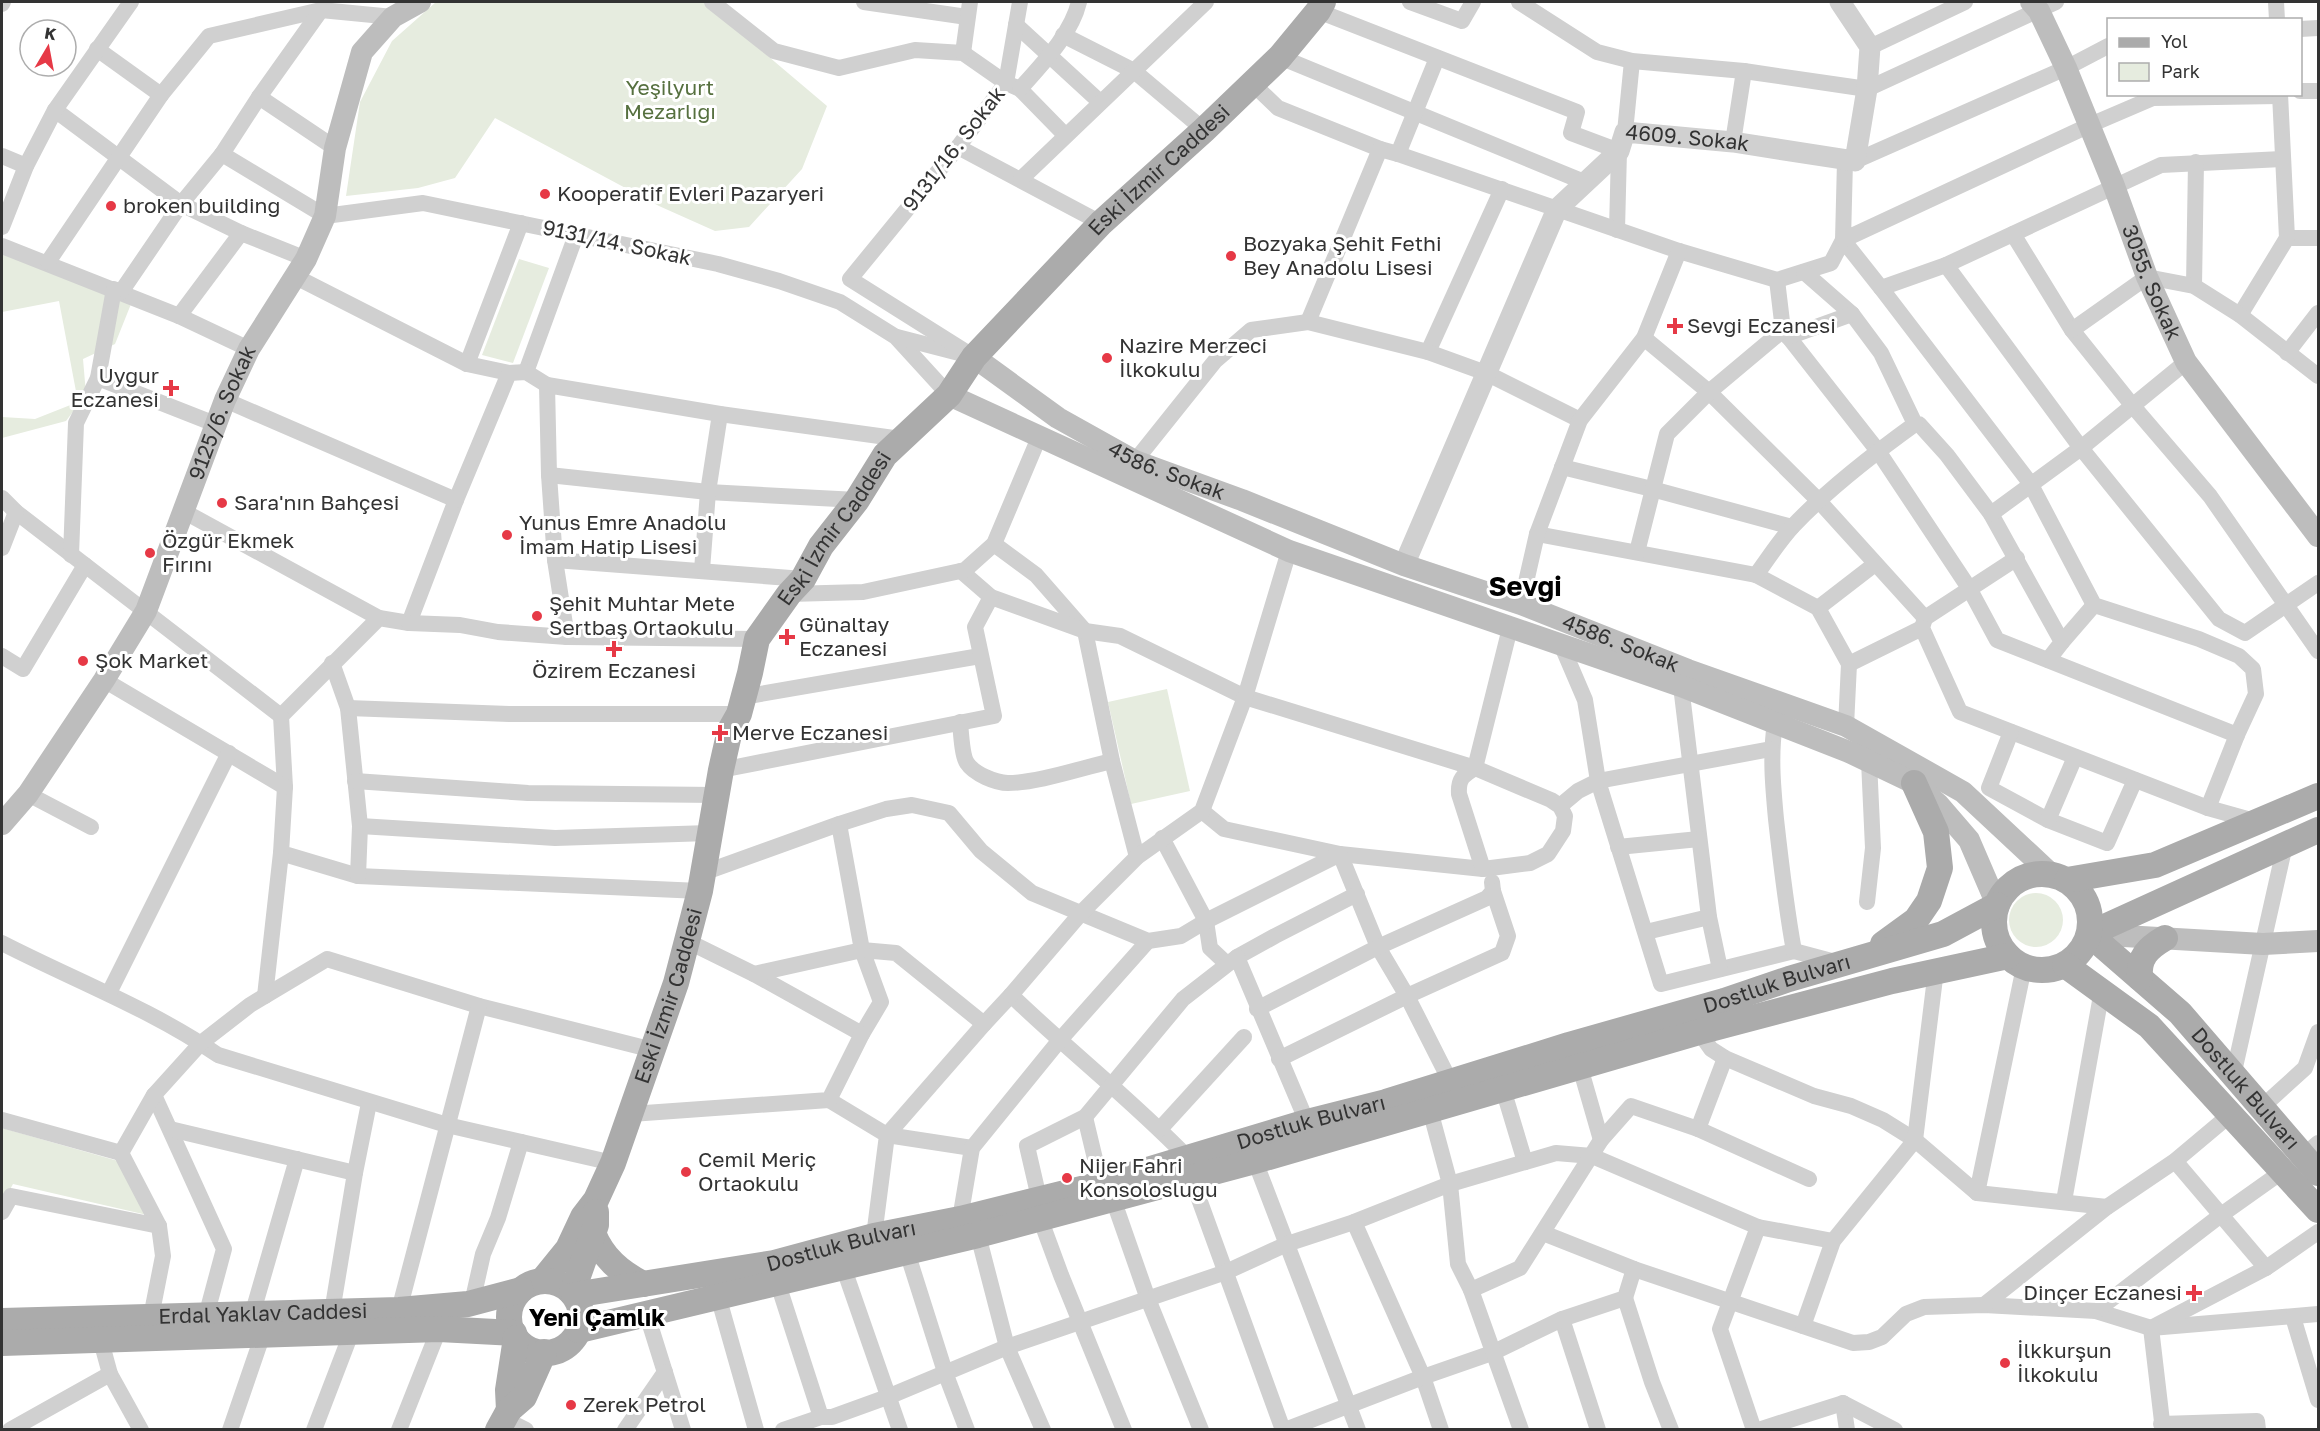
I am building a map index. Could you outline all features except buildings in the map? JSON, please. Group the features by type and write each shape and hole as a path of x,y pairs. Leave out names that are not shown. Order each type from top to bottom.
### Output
{"main road":[{"name":"9125/6. Sokak","path":"2,824 28,794 104,680 146,611 225,400 249,349 300,267 325,216 335,148 362,52 393,17 420,2"},
{"name":"3055. Sokak","path":"2042,5 2114,186 2147,277 2186,362 2319,536"},
{"name":"Eski İzmir Caddesi","path":"532,1285 568,1249 583,1217 596,1200 613,1163 653,1050 676,983 687,941 701,882 730,730 741,706 757,639 796,586 821,546 857,500 885,455 949,395 974,357 1101,223 1253,84 1280,57 1321,6"},
{"name":"4586. Sokak","path":"974,357 1058,418 1135,460 1404,565 1521,604 1688,670 1846,726 1963,792 2060,877"},
{"name":"4586. Sokak","path":"949,395 1289,551 1681,686 1869,761 1914,783 1938,804 1970,840 1997,905"},
{"path":"1850,961 1895,937 1917,920 1929,901 1940,868 1936,832 1914,783"},
{"name":"Dostluk Bulvarı","path":"579,1330 718,1296 844,1269 907,1252 969,1227 1107,1192 1190,1167 1307,1122 1386,1102 1943,934 1997,905 2012,884 2024,877 2037,874 2060,877 2155,865 2319,795"},
{"path":"2090,934 2319,830"},
{"path":"2060,877 2079,890 2087,904 2091,919 2090,934 2084,947 2065,965"},
{"path":"1997,905 1994,919 1995,932 2000,945 2016,961"},
{"name":"Dostluk Bulvarı","path":"2090,934 2180,1013 2261,1108 2314,1157"},
{"path":"2090,934 2263,944 2319,941"},
{"path":"2140,978 2139,968 2143,954 2165,939"},
{"name":"Dostluk Bulvarı","path":"1190,1167 1256,1161 1699,1032 1936,970 2016,961 2045,970 2065,965 2149,1026 2319,1210"},
{"name":"Eski İzmir Caddesi","path":"573,1294 596,1225 596,1200"},
{"name":"Dostluk Bulvarı","path":"573,1294 774,1263 874,1236 969,1227"},
{"path":"593,1233 604,1256 625,1274 643,1284"},
{"path":"509,1422 508,1390 515,1336 509,1318 514,1298 532,1285 554,1282 573,1294 581,1312 579,1330 565,1347 544,1353 524,1345 515,1336"},
{"name":"Erdal Yaklav Caddesi","path":"2,1343 101,1341 258,1324 332,1312 399,1310 472,1303 532,1285"},
{"name":"Erdal Yaklav Caddesi","path":"2,1321 207,1316 258,1324 351,1331 439,1329 515,1336"},
{"path":"509,1422 524,1397 544,1353"}],"street":[{"path":"2,227 26,166 55,110 131,2"},
{"path":"712,2 774,51 839,68 915,50 963,53 1013,86 1065,135"},
{"path":"864,2 969,9 963,53"},
{"name":"9131/16. Sokak","path":"974,357 850,279 958,147 1013,86 1016,25 1020,2"},
{"path":"1013,86 1049,56 1064,35 1079,2"},
{"path":"1021,179 1206,2"},
{"path":"1410,2 1462,21 1473,2"},
{"path":"1519,2 1597,52 1632,61 1744,71 1867,89 2042,5"},
{"path":"1253,84 1278,108 1380,150 1502,189 1679,251 1777,280 1831,263 1843,240 1850,161 1867,89 1870,47 1840,2"},
{"path":"1870,47 1965,2"},
{"path":"2276,2 2277,18"},
{"path":"1321,6 1437,58 1577,112 1570,133 1622,142"},
{"path":"2,656 23,669 78,560 76,423 98,378 117,291 222,154 259,97 321,10"},
{"path":"48,262 161,95 209,36 321,10 393,17"},
{"path":"1016,25 1100,102"},
{"path":"2302,29 2319,28"},
{"path":"1064,35 1134,71 1204,130"},
{"path":"1850,161 2066,68 2107,47"},
{"path":"98,50 161,95"},
{"path":"1280,57 1584,182"},
{"path":"1398,154 1437,58"},
{"path":"1617,230 1622,142 1632,61"},
{"path":"1733,142 1744,71"},
{"path":"2302,91 2319,91"},
{"path":"1843,240 2153,98 2237,96"},
{"path":"2240,315 2287,238 2279,96"},
{"path":"259,97 335,148"},
{"path":"55,110 118,159 182,204 241,233 467,364 517,373 547,385 720,414 901,439"},
{"name":"4609. Sokak","path":"1404,565 1557,209 1622,142 1733,142 1850,161"},
{"path":"958,147 1101,223"},
{"path":"1308,322 1380,150"},
{"path":"222,154 325,216"},
{"path":"2,156 26,166"},
{"path":"1881,288 1946,265 2161,165 2282,159"},
{"path":"2194,286 2196,162"},
{"path":"1428,352 1502,189"},
{"name":"9131/14. Sokak","path":"325,216 423,203 718,264 779,281 840,302 897,337 949,395"},
{"path":"467,364 521,223"},
{"path":"179,316 241,233"},
{"path":"2013,234 2072,330 2132,405 2210,496 2319,651"},
{"path":"409,623 456,500 517,373 576,235"},
{"path":"2287,238 2319,238"},
{"path":"1843,240 2030,483 2094,605 2199,639 2239,656 2253,669 2256,694 2208,808"},
{"path":"2,246 48,262 179,316 249,349"},
{"path":"1521,604 1538,534 1580,420 1644,338 1679,251"},
{"path":"1946,265 2081,448 2219,619 2246,633 2319,583"},
{"path":"1804,272 1852,315 1881,353 1914,424"},
{"path":"2072,330 2147,277 2194,286 2240,315 2287,354 2319,376"},
{"path":"1777,280 1785,333 1878,451 1969,588 1997,640 2237,735"},
{"path":"2287,354 2319,313"},
{"path":"1636,552 1667,434 1709,392 1785,333 1852,315"},
{"path":"1135,460 1215,361 1251,330 1308,322 1428,352 1486,373 1580,420"},
{"name":"9131/14. Sokak","path":"897,337 974,357"},
{"path":"1644,338 1709,392 1819,501 1875,564 1924,623 1960,712 2208,808 2260,822"},
{"path":"1990,514 2081,448 2186,362"},
{"path":"98,378 215,424"},
{"path":"547,385 549,476 555,560 567,637"},
{"path":"225,400 456,500"},
{"path":"702,570 708,492 720,414"},
{"path":"1756,575 1792,527 1819,501 1878,451 1914,424 1919,424 1947,455 1990,514 2017,558 2062,642"},
{"path":"555,560 702,570 796,586 863,592 965,570 994,544 1040,435"},
{"path":"1562,467 1792,527"},
{"path":"549,476 708,492 857,500"},
{"path":"2,498 16,512 281,716"},
{"path":"183,511 378,618 409,623 460,625 498,632 567,637 757,639"},
{"path":"2,548 16,512"},
{"path":"1538,534 1756,575 1818,608 1849,664 1846,726"},
{"path":"994,544 1036,574 1085,631 1112,761 1137,857"},
{"path":"874,1236 887,1135 1011,996 1082,912 1137,857 1202,811 1245,697 1289,551"},
{"path":"1849,664 1924,623 1969,588 2017,558"},
{"path":"1818,608 1875,564"},
{"path":"961,571 991,597 1085,631 1120,636 1245,697 1475,768 1551,800 1560,806 1565,816 1563,831 1548,854 1530,863 1487,869 1340,854 1224,829 1202,811"},
{"path":"721,770 994,716 975,627 991,597"},
{"path":"2048,660 2094,605"},
{"path":"265,996 281,853 285,787 281,716 378,618"},
{"path":"1278,1059 1502,953 1508,936 1492,891 1487,869 1459,794 1458,784 1463,775 1475,768 1510,628"},
{"path":"1561,644 1585,700 1598,781 1661,984 1794,951 1850,961"},
{"path":"348,708 509,714 741,706 980,656"},
{"path":"332,663 348,708 360,826 358,876"},
{"path":"104,680 285,787"},
{"path":"1681,686 1709,916 1720,969"},
{"path":"960,722 966,762 974,770 990,779 1006,783 1025,782 1112,761"},
{"path":"1775,723 1771,749 1784,890 1794,951"},
{"path":"2011,732 1989,788 2048,820 2107,843 2135,780"},
{"path":"1560,806 1578,791 1598,781 1771,749"},
{"path":"109,993 229,753"},
{"path":"2048,820 2075,757"},
{"path":"1867,902 1873,848 1869,761"},
{"path":"355,782 528,793 716,795"},
{"path":"28,794 91,827"},
{"path":"281,853 358,876 701,882 839,824 886,809 912,805 949,813 981,850 1032,893 1148,941 1181,936 1206,921 1340,854"},
{"path":"829,1100 881,1002 862,950 839,824"},
{"path":"360,826 555,838 709,833"},
{"path":"1162,838 1206,921 1210,948 1232,961 1257,1009 1307,1122"},
{"path":"1618,847 1699,839"},
{"path":"2233,1076 2285,845"},
{"path":"1340,854 1378,947 1407,996 1450,1081"},
{"path":"1257,1009 1378,947 1487,898 1492,891"},
{"path":"1124,1430 1079,1322 1040,1208 1027,1146 1085,1117 1183,999 1232,961 1357,894"},
{"path":"1646,932 1709,916"},
{"path":"687,941 754,974 862,1034"},
{"path":"1043,1430 1008,1347 969,1227 972,1148 1059,1041 1148,941"},
{"path":"2,943 51,968 109,993 201,1043 218,1055 447,1125 613,1163"},
{"path":"754,974 862,950 896,953 984,1024"},
{"path":"121,1153 154,1095 201,1043 250,1005 327,959 479,1006 653,1050"},
{"path":"1977,1193 2016,961"},
{"path":"1803,1326 1833,1240 1915,1140 1936,970"},
{"path":"2064,1201 2102,990"},
{"path":"1011,996 1160,1129 1190,1167 1284,1430 1492,1353 1562,1318 1625,1298"},
{"path":"399,1310 479,1006"},
{"path":"1699,1032 1711,1049 1725,1058 1814,1096 1866,1112 1915,1140 1977,1193 2107,1207"},
{"path":"2261,1108 2304,1068 2319,1032"},
{"path":"1160,1129 1244,1037"},
{"path":"1698,1129 1725,1058"},
{"path":"1580,1067 1601,1140"},
{"path":"1503,1089 1525,1162"},
{"path":"154,1095 225,1249 207,1316"},
{"path":"630,1114 829,1100 887,1135 972,1148"},
{"path":"332,1312 369,1103"},
{"path":"1471,1290 1520,1268 1601,1140 1631,1106 1698,1129 1809,1179"},
{"path":"1430,1110 1450,1184 1456,1252 1521,1430"},
{"path":"1984,1305 2107,1207 2175,1161 2230,1114"},
{"path":"1085,1117 1107,1192 1201,1430"},
{"path":"2,1120 121,1153 159,1226 164,1256 151,1317"},
{"path":"170,1129 355,1173"},
{"path":"472,1303 483,1254 498,1218 521,1142"},
{"path":"783,1430 830,1421 946,1375 1008,1347 1226,1272 1287,1244 1354,1222 1450,1184 1556,1153 1592,1156 1758,1227 1833,1240"},
{"path":"230,1430 297,1159"},
{"path":"1256,1161 1358,1430"},
{"path":"2175,1161 2266,1268"},
{"path":"2096,1311 2221,1215 2283,1171"},
{"path":"2,1212 11,1196 159,1226"},
{"path":"1354,1222 1423,1377 1441,1430"},
{"path":"1758,1227 1720,1329 1756,1430 1843,1403 1895,1430"},
{"path":"2151,1328 2266,1268 2319,1232"},
{"path":"1543,1233 1634,1269 1853,1342 1869,1342 1882,1337 1906,1314 1917,1309 1984,1305 2096,1311 2151,1328 2319,1314"},
{"path":"907,1252 946,1375 968,1430"},
{"path":"844,1269 900,1430"},
{"path":"1634,1269 1625,1298 1652,1382 1671,1430"},
{"path":"778,1284 830,1421"},
{"path":"718,1296 756,1430"},
{"path":"647,1315 683,1430"},
{"path":"2293,1317 2319,1400"},
{"path":"1562,1318 1598,1430"},
{"path":"2151,1328 2162,1427 2257,1422 2258,1430"},
{"path":"399,1430 439,1329"},
{"path":"314,1430 351,1331"},
{"path":"101,1341 110,1374 141,1430"},
{"path":"625,1430 665,1372"},
{"path":"10,1430 110,1374"},
{"path":"1843,1403 1847,1430"}],"green space":[{"name":"Yeşilyurt Mezarlığı","path":"436,2 704,2 827,106 802,169 749,227 715,231 659,206 495,118 455,178 418,188 346,196 360,102 392,41"},
{"path":"2,249 131,304 115,344 83,359 86,394 66,421 2,438 2,417 35,419 78,402 59,301 2,312"},
{"path":"519,259 549,268 513,363 482,355"},
{"path":"1167,689 1190,791 1131,804 1108,702"},
{"path":"2036,893 2046,895 2055,901 2061,910 2063,920 2061,930 2055,939 2046,945 2036,947 2026,945 2017,939 2011,930 2009,920 2011,910 2017,901 2026,895"},
{"path":"2,1128 118,1161 147,1215 13,1184 2,1204"}],"place":[{"name":"Kooperatif Evleri Pazaryeri","path":"545,194"},
{"name":"broken building","path":"111,206"},
{"name":"Bozyaka Şehit Fethi Bey Anadolu Lisesi","path":"1231,256"},
{"name":"Sevgi Eczanesi","path":"1675,326"},
{"name":"Nazire Merzeci İlkokulu","path":"1107,358"},
{"name":"Uygur Eczanesi","path":"171,388"},
{"name":"Sara'nın Bahçesi","path":"222,503"},
{"name":"Yunus Emre Anadolu İmam Hatip Lisesi","path":"507,535"},
{"name":"Özgür Ekmek Fırını","path":"150,553"},
{"name":"Şehit Muhtar Mete Sertbaş Ortaokulu","path":"537,616"},
{"name":"Günaltay Eczanesi","path":"787,637"},
{"name":"Özirem Eczanesi","path":"614,649"},
{"name":"Şok Market","path":"83,661"},
{"name":"Merve Eczanesi","path":"720,733"},
{"name":"Cemil Meriç Ortaokulu","path":"686,1172"},
{"name":"Nijer Fahri Konsolosluğu","path":"1067,1178"},
{"name":"Dinçer Eczanesi","path":"2194,1293"},
{"name":"İlkkurşun İlkokulu","path":"2005,1363"},
{"name":"Zerek Petrol","path":"571,1405"}],"district":[{"name":"Sevgi","path":"1525,587"},
{"name":"Yeni Çamlık","path":"597,1318"}]}
